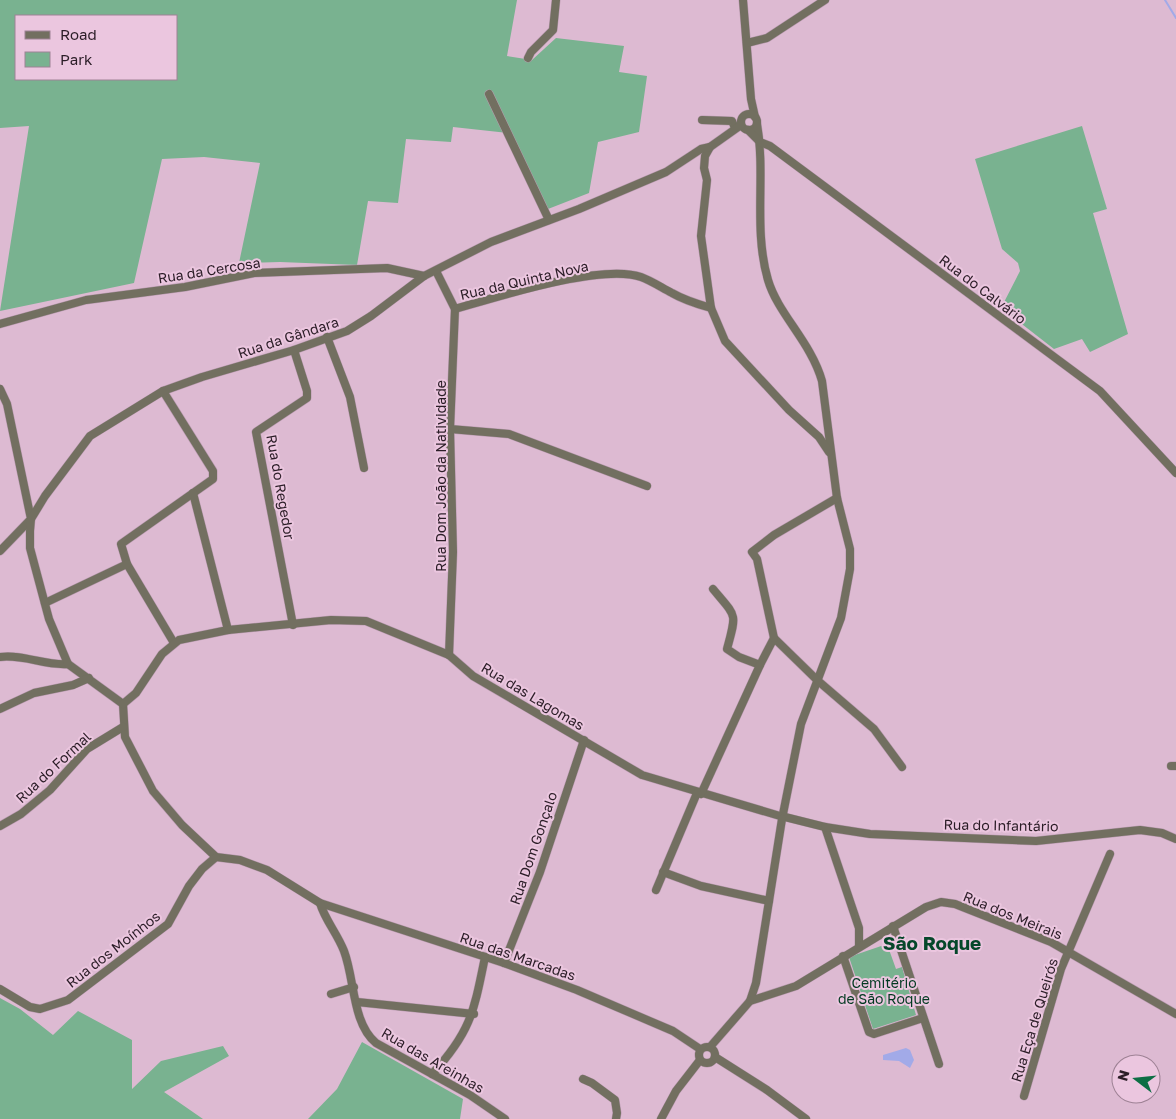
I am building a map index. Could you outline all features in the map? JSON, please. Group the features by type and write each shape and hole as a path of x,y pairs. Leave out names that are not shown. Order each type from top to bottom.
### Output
{"street":[{"path":"528,58 531,52 553,30 556,0"},
{"path":"710,1047 750,1001 756,983 768,901 801,724 841,618 850,569 850,548 837,498 822,380 813,355 774,294 765,271 762,241 760,142 751,98 743,0"},
{"path":"747,43 767,38 824,0"},
{"path":"489,94 549,220"},
{"path":"738,126 742,117 746,114 751,98"},
{"path":"746,114 756,120"},
{"name":"Rua do Calvário","path":"702,120 732,121 748,130 760,142 770,146 1100,392 1176,473"},
{"path":"748,130 753,129 756,120"},
{"name":"Rua da Gândara","path":"68,664 51,627 30,548 31,519 59,474 90,436 163,391 202,377 294,350 347,331 371,316 424,276 491,242 666,172 701,149 710,147 738,126"},
{"path":"710,147 705,156 704,168 707,180 701,236 711,308 725,341 790,410 819,437 830,453"},
{"name":"Rua da Cercosa","path":"0,324 86,300 185,287 254,273 386,268 424,276"},
{"name":"Rua Dom João da Natividade","path":"436,271 455,309 450,429 453,552 450,655"},
{"name":"Rua da Quinta Nova","path":"455,309 557,282 610,274 642,277 681,298 711,308"},
{"path":"327,337 350,398 364,468"},
{"name":"Rua do Regedor","path":"294,350 307,391 307,398 256,432 294,625"},
{"path":"0,389 7,404 31,519 0,551"},
{"path":"163,391 213,471 213,479 121,544 128,564 174,644"},
{"path":"450,429 509,434 647,486"},
{"path":"193,493 228,630"},
{"path":"837,498 774,535 752,552 757,559 774,638 817,680 874,730 902,767"},
{"path":"45,603 128,564"},
{"path":"713,589 734,614 734,623 727,649 739,657 760,665"},
{"name":"Rua das Lagomas","path":"124,704 136,693 162,654 184,638 228,630 331,620 366,621 450,655 473,676 642,775 783,817"},
{"path":"656,890 699,793 774,638"},
{"path":"0,657 24,657 60,665 68,664 124,704 123,727 125,737 162,804 216,856 240,860 267,870 320,903"},
{"path":"0,709 34,693 73,685 88,678"},
{"name":"Rua do Formal","path":"0,826 21,814 50,790 87,749 123,727"},
{"name":"Rua Dom Gonçalo","path":"504,963 540,872 584,740"},
{"name":"Rua do Infantário","path":"783,817 825,827 870,834 1036,841 1140,830 1162,833 1176,839"},
{"path":"825,827 864,943"},
{"name":"Rua Eça de Queirós","path":"1024,1096 1061,969 1110,854"},
{"name":"Rua dos Moínhos","path":"0,989 30,1007 40,1009 68,1000 168,924 189,886 202,869 216,856"},
{"path":"664,872 701,886 768,901"},
{"name":"Rua dos Meirais","path":"750,1001 796,986 893,926 926,907 941,902 955,904 1051,942 1176,1014"},
{"name":"Rua das Marcadas","path":"320,903 333,905 577,990 673,1031 700,1050"},
{"name":"Rua das Areinhas","path":"320,903 344,952 354,987 360,1021 368,1037 470,1095 505,1119"},
{"path":"893,926 939,1064"},
{"path":"859,928 864,943"},
{"path":"843,956 869,1032 874,1034 923,1018"},
{"path":"432,1074 462,1036 474,1014 485,957"},
{"path":"756,983 765,996"},
{"path":"331,994 354,987"},
{"path":"357,1002 474,1014"},
{"path":"705,1046 714,1050 714,1057 708,1063 700,1060 698,1054 705,1046"},
{"path":"714,1057 734,1068 795,1115 806,1119"},
{"path":"660,1119 676,1091 700,1060"},
{"path":"583,1080 592,1083 615,1100 616,1119"}],"green space":[{"path":"0,0 517,0 507,56 532,60 556,38 624,46 619,72 647,76 639,132 598,142 589,193 548,209 508,133 453,127 451,142 406,139 398,203 368,201 357,265 280,262 239,263 260,163 204,157 162,159 134,283 0,311 29,126 0,128"},
{"path":"1082,126 1107,209 1093,213 1128,334 1090,352 1082,339 1054,349 1001,308 1020,271 1018,263 1002,249 975,159"},
{"name":"Cemitério de São Roque","path":"887,944 896,969 902,967 916,1015 873,1029 849,957"},
{"path":"0,998 20,1009 53,1035 78,1011 132,1040 132,1089 161,1061 223,1046 229,1056 164,1092 203,1119 0,1119"},
{"path":"362,1042 463,1099 460,1119 308,1119 337,1089"}],"water":[{"path":"906,1048 910,1050 914,1060 910,1068 899,1061 883,1060 883,1055"}],"waterway":[{"path":"1165,0 1176,18"}],"district":[{"name":"São Roque","path":"932,942"}]}
